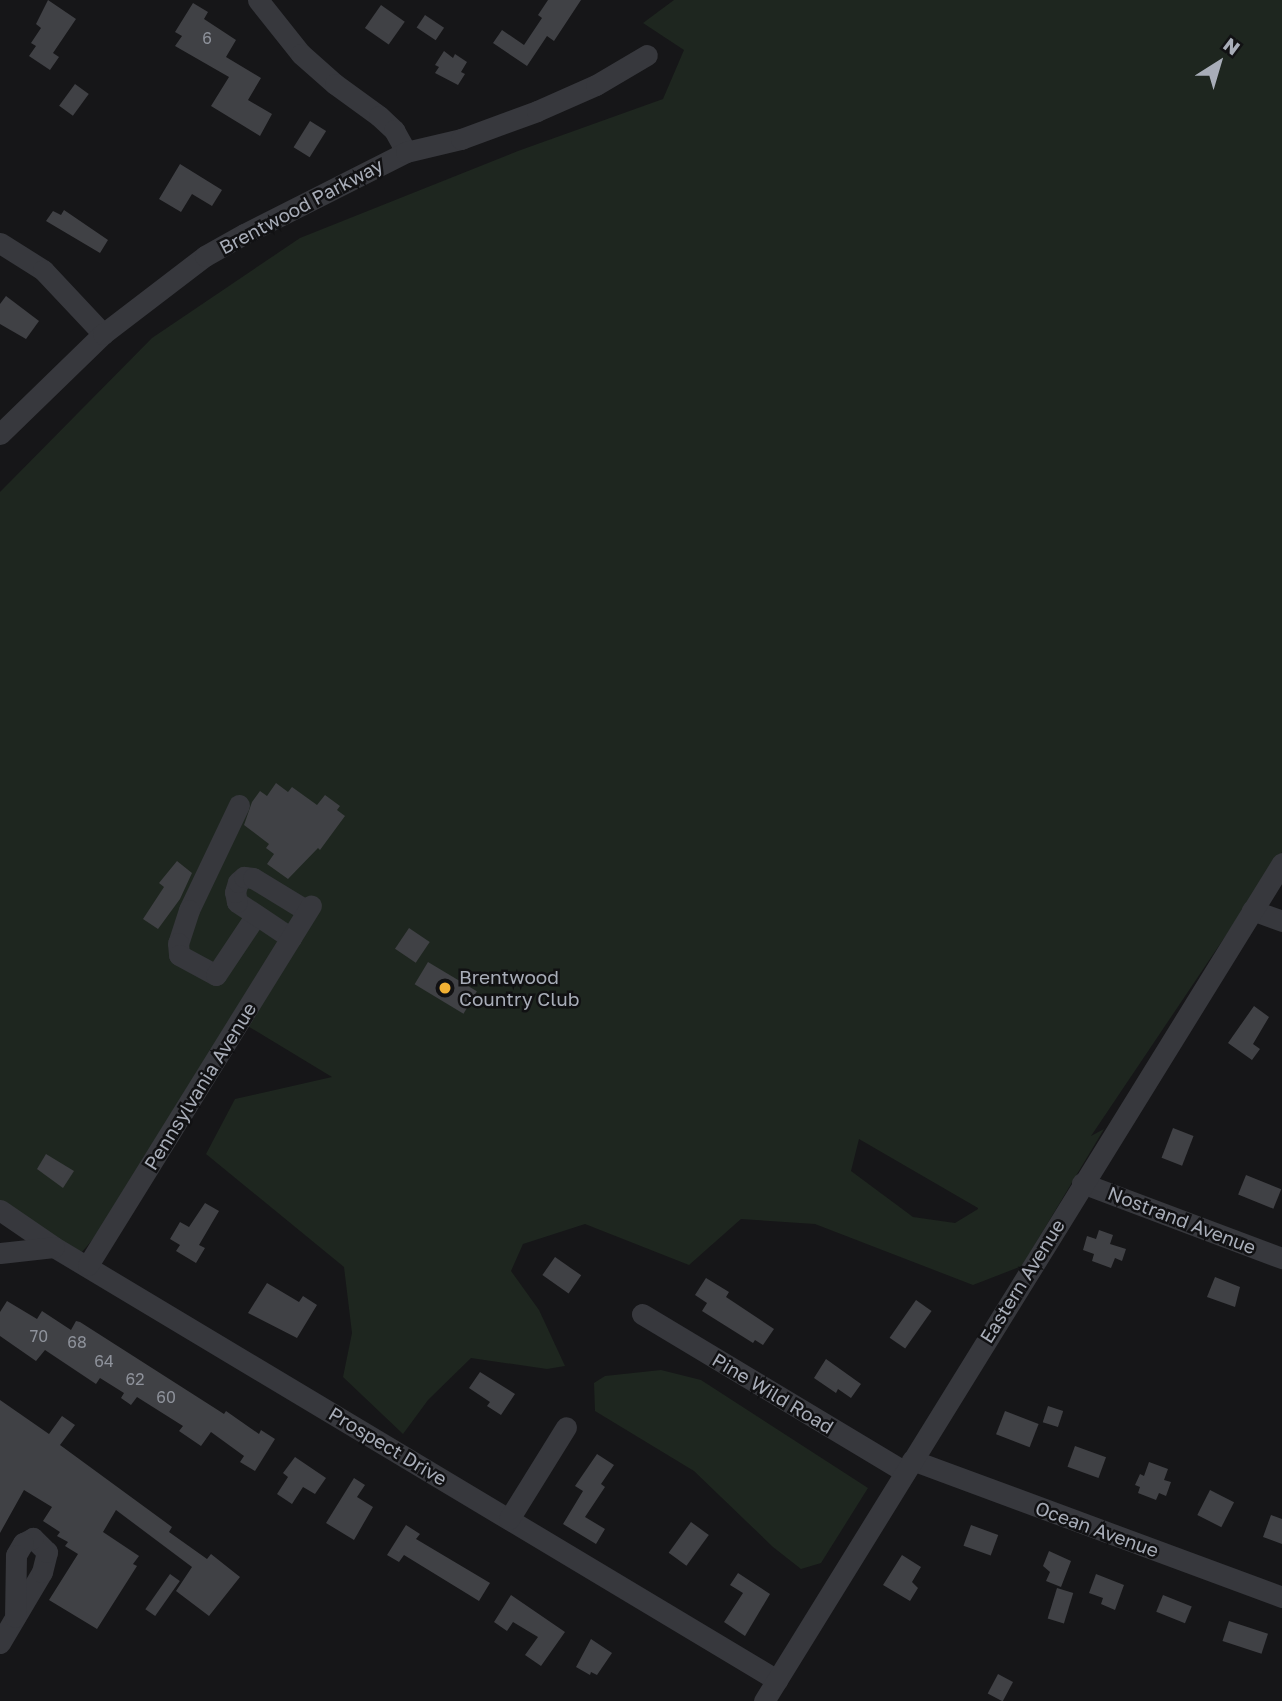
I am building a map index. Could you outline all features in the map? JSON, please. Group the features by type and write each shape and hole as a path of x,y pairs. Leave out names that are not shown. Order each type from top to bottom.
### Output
{"street":[{"path":"258,0 301,54 335,84 379,116 394,130 406,152"},
{"name":"Brentwood Parkway","path":"0,434 103,334 205,256 293,207 406,152 461,139 537,111 596,85 647,55"},
{"path":"0,243 43,270 103,334"},
{"path":"239,805 189,910 178,943 179,956 216,975 256,915 291,938"},
{"name":"Eastern Avenue","path":"764,1701 1282,863"},
{"name":"Pennsylvania Avenue","path":"88,1265 309,908 260,882 244,877 238,882 235,892 237,902 256,915"},
{"path":"1252,910 1282,921"},
{"name":"Nostrand Avenue","path":"1082,1183 1282,1258"},
{"name":"Prospect Drive","path":"0,1210 54,1247 777,1680"},
{"path":"0,1253 54,1247"},
{"name":"Pine Wild Road","path":"642,1314 909,1466"},
{"path":"509,1519 566,1427"},
{"name":"Ocean Avenue","path":"909,1466 1282,1597"},
{"path":"0,1643 15,1617"}],"shaded area":[{"name":"Brentwood Country Club","path":"674,0 1282,0 1282,852 1091,1136 1104,1129 1022,1266 973,1285 815,1224 741,1219 689,1265 585,1224 523,1244 511,1271 539,1310 565,1366 547,1369 471,1358 428,1400 403,1434 343,1377 352,1333 344,1267 206,1154 235,1099 332,1077 241,1022 134,1191 76,1259 0,1207 0,492 152,338 300,238 518,151 663,99 684,50 643,23","holes":["859,1139 978,1208 955,1223 913,1217 851,1171"]},
{"path":"661,1370 701,1380 868,1488 821,1563 801,1569 773,1547 694,1471 595,1411 594,1383 605,1376"}],"building":[{"path":"48,0 76,19 53,53 59,57 50,70 29,56 36,46 31,43 41,28 36,24"},
{"path":"548,0 581,0 554,41 547,36 527,66 493,43 502,30 524,45 542,18 538,15"},
{"path":"193,3 208,12 204,19 236,40 226,57 261,78 248,100 272,114 260,136 211,106 229,77 175,46 182,36 175,32"},
{"path":"381,5 405,22 389,45 365,28"},
{"path":"425,15 444,28 436,40 417,27"},
{"path":"444,51 453,58 455,54 467,62 461,72 465,74 458,85 435,73 439,67 435,65"},
{"path":"75,84 89,94 73,116 59,106"},
{"path":"310,121 326,131 310,157 294,147"},
{"path":"180,164 222,190 212,206 192,194 181,212 159,199"},
{"path":"64,210 108,240 100,253 46,221 53,211 61,215"},
{"path":"6,296 39,321 26,339 0,324 0,304"},
{"path":"276,783 288,792 292,787 317,805 325,795 340,806 337,810 345,816 320,850 318,848 288,879 267,864 274,854 266,848 269,844 244,825 252,802 260,791 267,796"},
{"path":"177,861 192,873 180,899 158,929 143,919 164,887 159,883"},
{"path":"409,928 430,942 416,963 395,949"},
{"name":"Brentwood Country Club","path":"428,962 477,991 463,1014 415,984"},
{"path":"1254,1006 1269,1017 1253,1044 1260,1049 1252,1060 1228,1043"},
{"path":"1173,1128 1194,1136 1182,1166 1162,1158"},
{"path":"46,1154 74,1171 63,1188 37,1169"},
{"path":"1246,1175 1281,1189 1273,1209 1238,1194"},
{"path":"205,1203 219,1211 199,1245 205,1248 196,1263 176,1251 180,1245 170,1239 180,1222 189,1227"},
{"path":"1099,1230 1113,1235 1110,1244 1126,1249 1122,1261 1115,1258 1111,1268 1092,1261 1094,1254 1083,1250 1087,1236 1096,1239"},
{"path":"555,1257 581,1275 569,1293 542,1275"},
{"path":"1215,1277 1240,1287 1235,1307 1207,1297"},
{"path":"706,1278 729,1292 726,1297 774,1329 763,1345 755,1340 753,1343 702,1311 707,1303 695,1295"},
{"path":"267,1283 299,1302 303,1296 317,1305 297,1338 248,1313"},
{"path":"916,1300 932,1311 905,1349 890,1338"},
{"path":"7,1301 37,1319 42,1311 71,1330 76,1321 80,1322 224,1414 226,1411 259,1434 261,1430 275,1439 255,1471 240,1462 244,1456 211,1432 201,1446 179,1431 183,1426 137,1397 131,1405 121,1398 124,1393 100,1378 96,1384 45,1350 36,1361 0,1336 0,1312"},
{"path":"826,1359 861,1384 851,1398 838,1389 836,1393 814,1378"},
{"path":"480,1372 515,1394 501,1415 487,1406 490,1402 469,1388"},
{"path":"0,1400 49,1434 62,1416 75,1425 60,1445 172,1527 169,1532 207,1559 211,1554 240,1577 209,1616 176,1591 192,1567 116,1510 103,1532 139,1556 133,1564 137,1566 97,1629 49,1600 78,1554 65,1546 68,1542 57,1536 60,1532 43,1521 52,1507 24,1490 0,1533"},
{"path":"1048,1406 1063,1411 1058,1427 1043,1422"},
{"path":"1005,1411 1039,1424 1030,1447 996,1434"},
{"path":"1075,1446 1106,1457 1098,1478 1067,1467"},
{"path":"597,1454 614,1465 601,1484 605,1487 585,1517 605,1529 596,1544 563,1524 583,1491 575,1486"},
{"path":"295,1457 326,1478 315,1494 303,1487 292,1504 277,1494 288,1477 283,1473"},
{"path":"1149,1462 1168,1469 1164,1480 1171,1482 1166,1496 1159,1493 1156,1500 1138,1493 1140,1487 1135,1485 1140,1474 1144,1476"},
{"path":"354,1478 365,1485 357,1497 373,1507 354,1540 326,1523"},
{"path":"1210,1490 1234,1502 1221,1527 1197,1515"},
{"path":"1271,1515 1282,1519 1282,1544 1263,1537"},
{"path":"691,1522 709,1535 686,1566 669,1553"},
{"path":"406,1525 420,1534 416,1539 490,1583 479,1601 404,1555 399,1562 387,1555"},
{"path":"971,1525 998,1535 991,1556 963,1546"},
{"path":"1049,1551 1071,1561 1061,1587 1046,1581 1050,1572 1043,1566"},
{"path":"902,1555 921,1567 912,1582 918,1588 910,1601 883,1585"},
{"path":"738,1573 770,1594 745,1636 724,1622 743,1593 730,1585"},
{"path":"170,1574 180,1581 155,1616 145,1609"},
{"path":"1096,1574 1124,1585 1115,1610 1101,1604 1103,1598 1089,1593"},
{"path":"1057,1588 1073,1593 1064,1624 1048,1619"},
{"path":"511,1595 565,1632 541,1666 525,1655 538,1637 513,1622 507,1631 494,1622"},
{"path":"1163,1595 1192,1607 1185,1623 1156,1612"},
{"path":"1229,1621 1268,1634 1262,1654 1223,1641"},
{"path":"591,1639 612,1653 597,1675 591,1672 590,1675 576,1667"},
{"path":"998,1674 1013,1682 1003,1701 988,1693"}],"place":[{"name":"Brentwood Country Club","path":"445,988"}]}
